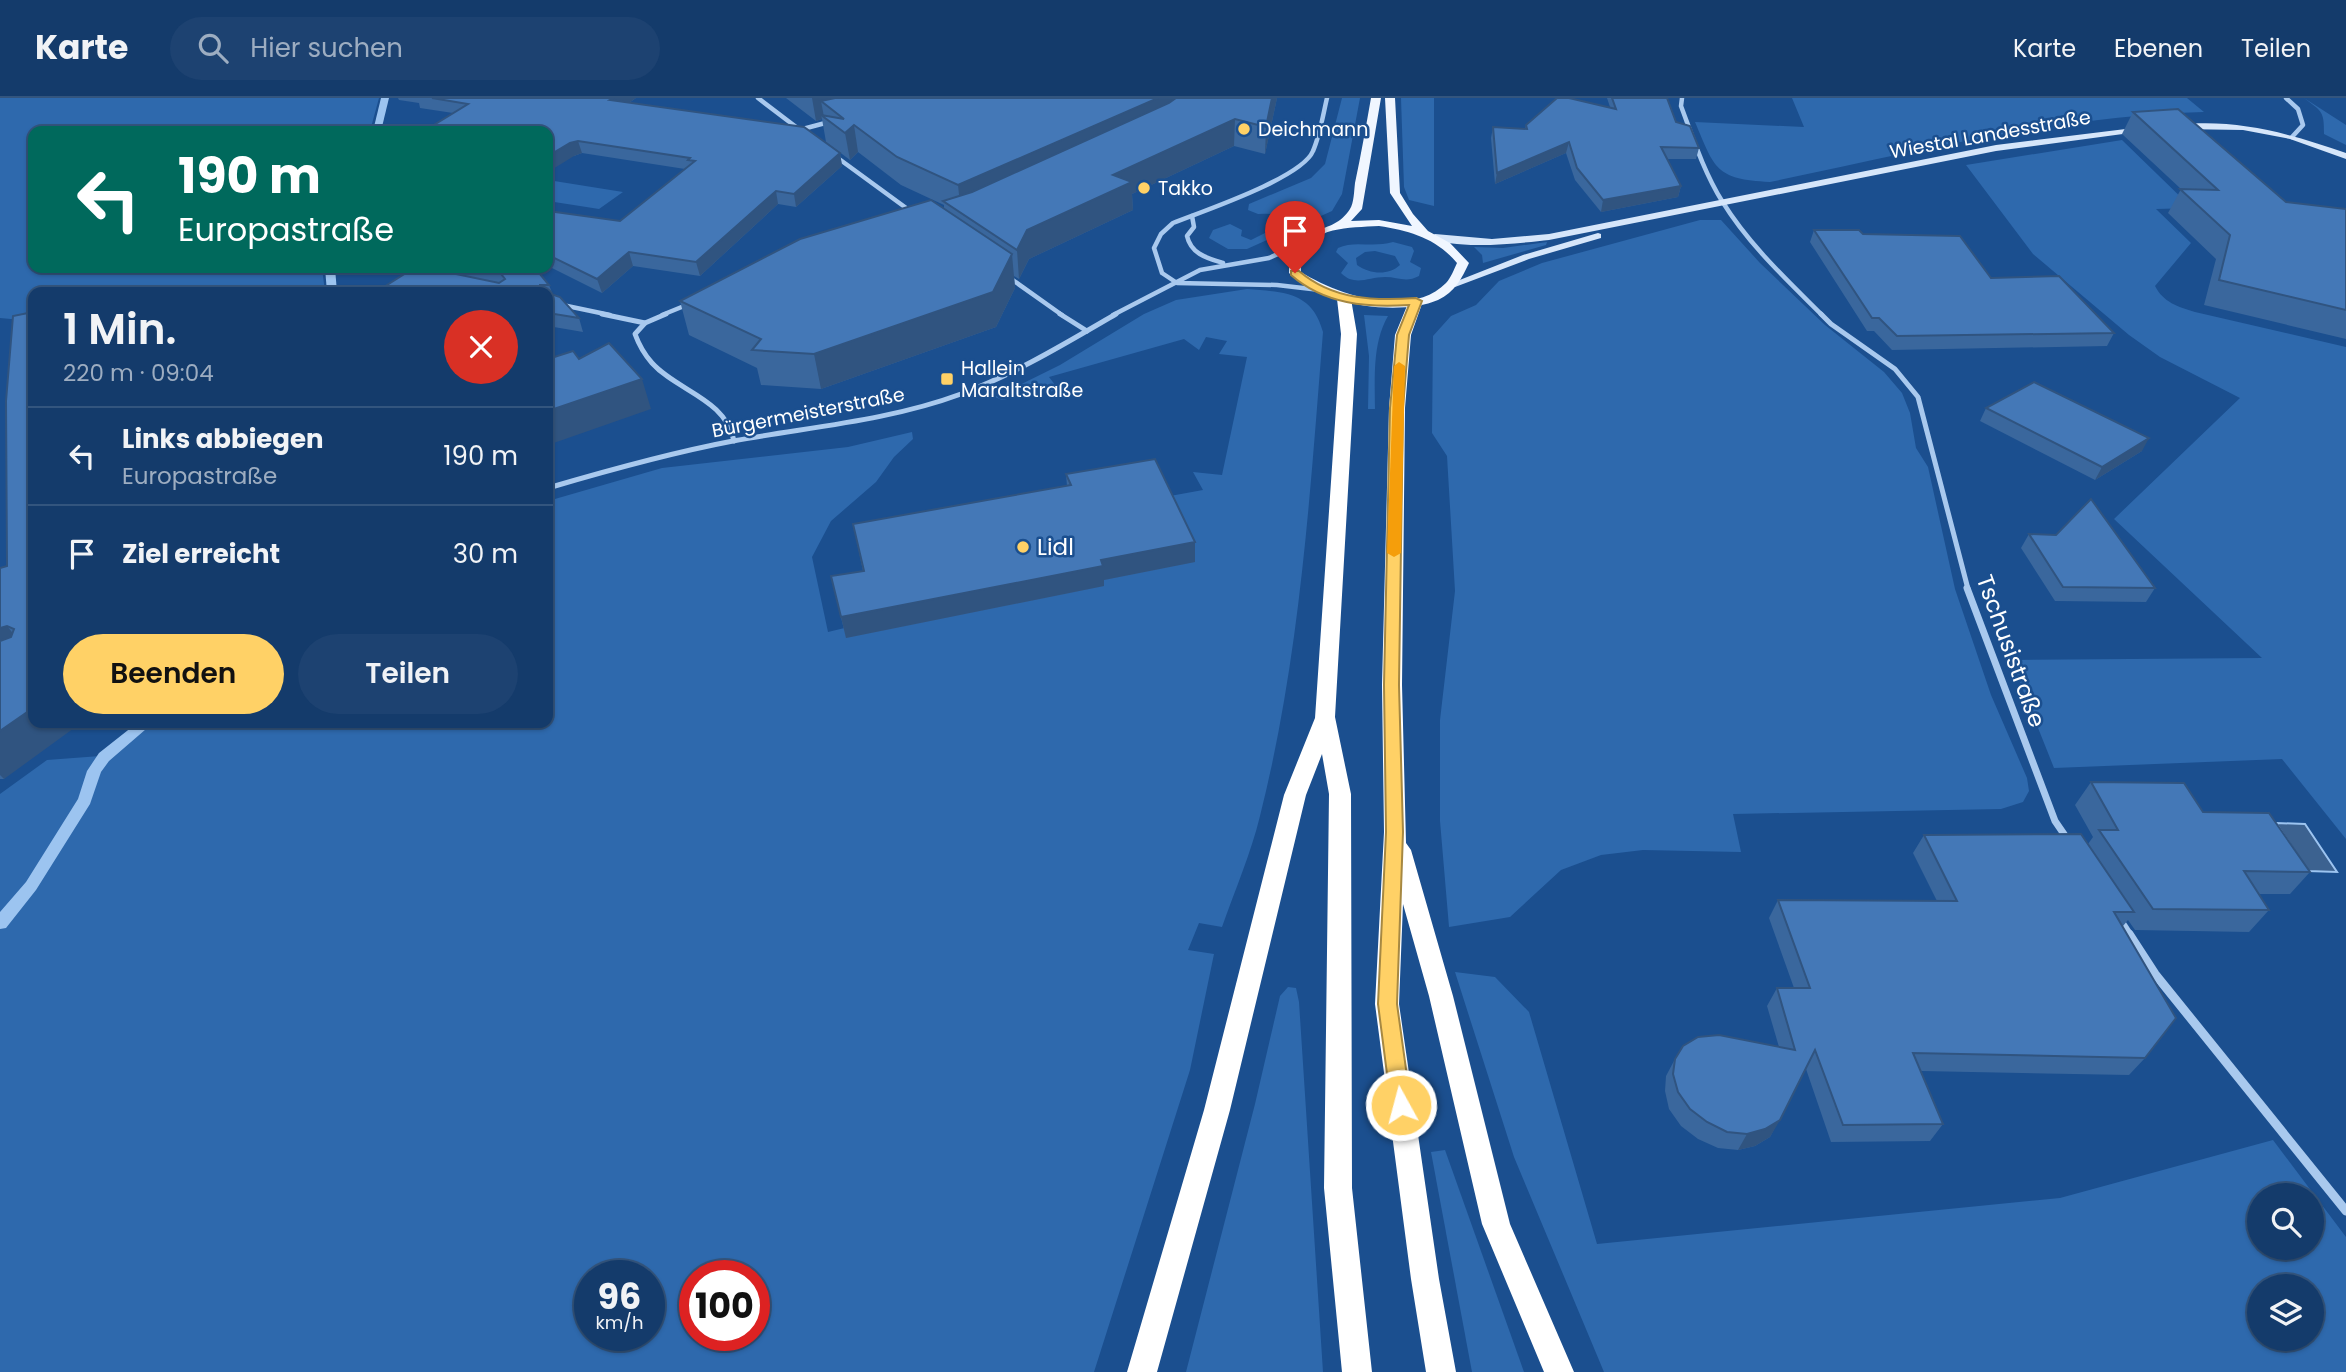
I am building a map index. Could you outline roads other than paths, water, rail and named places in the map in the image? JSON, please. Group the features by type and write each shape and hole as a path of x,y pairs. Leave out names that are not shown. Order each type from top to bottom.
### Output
{"highway":[{"path":"1344,299 1349,334 1325,717 1340,794 1338,1188 1357,1372"},
{"path":"1416,301 1403,335 1396,408 1392,685 1395,832 1387,1004 1425,1279 1441,1372"},
{"path":"1142,1372 1217,1110 1296,794 1325,717"},
{"path":"1395,832 1441,996 1496,1224 1559,1372"}],"main road":[{"path":"1342,225 1356,209 1376,98"},
{"path":"1390,98 1395,193 1409,216 1430,235 1454,250 1463,263 1460,276 1440,293 1416,301 1374,304 1344,299 1320,290 1295,273 1292,258 1300,244 1317,232 1342,225 1379,223 1430,235"},
{"path":"2165,127 2243,128 2292,137 2346,156"},
{"name":"Wiestal Landesstraße","path":"1430,235 1469,243 1522,241 1996,148 2151,128"},
{"name":"Wiestal Landesstraße","path":"1452,285 1526,257 1696,207"}],"street":[{"path":"758,98 801,131 837,120"},
{"path":"1320,290 1277,285 1177,283 1162,272 1154,247 1161,234 1173,223 1282,178 1301,167 1314,153 1327,98"},
{"name":"Tschusistraße","path":"1682,98 1681,106 1706,170 1722,201 1761,254 1831,324 1895,369 1919,397 1967,587 2055,821 2070,842"},
{"path":"2286,98 2298,109 2303,125 2292,137"},
{"path":"824,149 919,218"},
{"path":"900,217 911,213"},
{"path":"1192,216 1194,227 1187,236 1188,245 1202,256 1224,264"},
{"name":"Bürgermeisterstraße","path":"553,487 645,460 734,441 814,430 900,412 961,394 1048,354 1136,302 1200,270 1269,258 1300,244"},
{"path":"999,270 1070,322 1087,331"},
{"path":"701,299 645,323 635,334 639,347 669,379 715,410 729,424 734,441"},
{"path":"553,303 645,323"},
{"path":"2112,908 2155,974 2346,1211"}],"waterway":[{"path":"378,126 385,98"},
{"path":"330,273 332,287"},
{"path":"0,923 31,886 85,800 94,771 104,757 140,728"}],"place":[{"name":"Deichmann","path":"1244,129"},
{"name":"Takko","path":"1144,188"},
{"name":"Hallein Maraltstraße","path":"947,379"},
{"name":"Lidl","path":"1023,547"}]}
